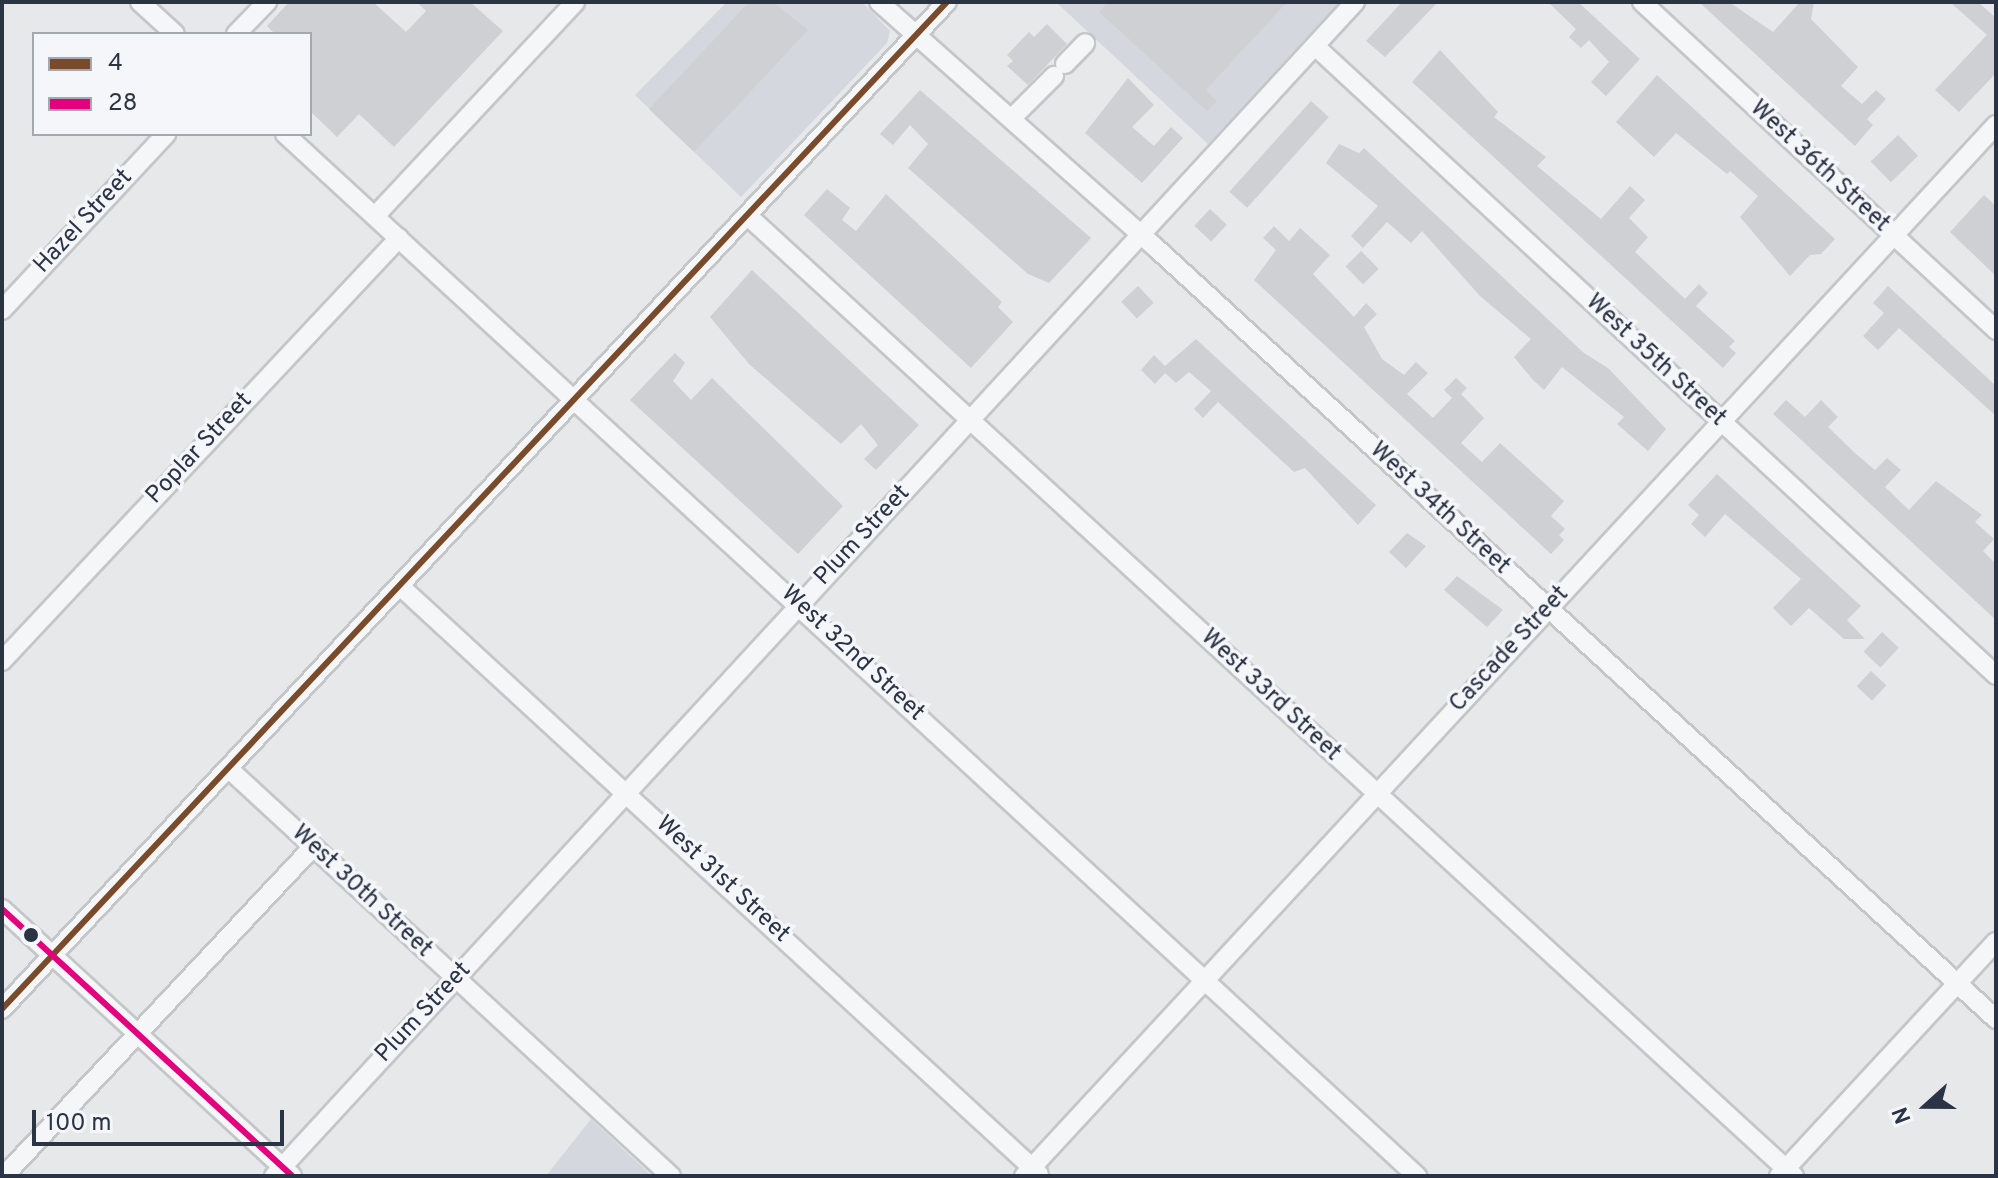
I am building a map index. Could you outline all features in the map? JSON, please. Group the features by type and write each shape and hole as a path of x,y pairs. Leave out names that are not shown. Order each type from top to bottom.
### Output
{"street":[{"path":"140,2 173,32"},
{"path":"238,32 267,2"},
{"path":"375,216 575,2"},
{"name":"West 34th Street","path":"879,2 1141,235 1996,1019"},
{"path":"2,1009 947,2"},
{"name":"Plum Street","path":"283,1173 627,792 1355,2"},
{"name":"West 36th Street","path":"1642,2 1996,330"},
{"path":"1011,119 1085,43"},
{"name":"West 35th Street","path":"1315,46 1996,675"},
{"name":"Cascade Street","path":"1033,1173 1204,982 1996,125"},
{"name":"Hazel Street","path":"2,310 164,136"},
{"name":"West 32nd Street","path":"287,136 1417,1176"},
{"name":"West 33rd Street","path":"748,216 1786,1174"},
{"name":"Poplar Street","path":"2,661 399,238"},
{"name":"West 31st Street","path":"400,586 627,792 1033,1173"},
{"name":"West 30th Street","path":"229,769 671,1176"},
{"path":"4,1176 313,847"},
{"path":"2,909 283,1173"},
{"path":"1786,1174 1996,942"}],"shaded area":[{"path":"727,2 862,2 890,31 887,43 741,197 635,95"},
{"path":"1056,2 1339,2 1208,144"},
{"path":"591,1119 625,1151 652,1176 546,1176"}],"building":[{"path":"289,2 373,2 406,32 426,11 417,2 470,2 503,31 394,147 359,114 337,137 312,113 312,32 273,32 267,26"},
{"path":"749,2 773,2 808,30 694,152 649,109"},
{"path":"1108,2 1287,2 1206,90 1217,101 1207,111 1099,12"},
{"path":"1402,2 1438,2 1385,57 1366,41"},
{"path":"1548,2 1578,2 1640,59 1606,96 1591,82 1609,62 1589,40 1581,48 1569,37 1576,29"},
{"path":"1699,2 1729,2 1773,32 1800,2 1814,2 1811,19 1858,67 1841,86 1862,104 1876,90 1886,99 1867,119 1873,125 1855,146"},
{"path":"1950,2 1978,2 1996,18 1996,73 1959,112 1935,90 1987,35"},
{"path":"1047,24 1067,44 1028,85 1007,66 1013,61 1007,55 1029,32 1034,37"},
{"path":"1440,50 1498,112 1494,117 1546,157 1537,166 1601,219 1630,186 1645,200 1629,218 1648,237 1635,252 1685,299 1699,284 1708,293 1696,306 1735,341 1729,347 1736,353 1723,368 1412,82"},
{"path":"1657,75 1835,239 1821,254 1810,255 1790,276 1740,217 1758,196 1730,171 1727,174 1676,133 1654,157 1616,122"},
{"path":"1128,78 1154,105 1132,127 1154,146 1171,127 1183,138 1142,183 1085,133"},
{"path":"920,90 1091,238 1049,283 1028,274 908,168 928,144 910,125 893,145 880,134"},
{"path":"1311,101 1329,117 1247,208 1229,192"},
{"path":"1898,135 1918,156 1891,182 1871,161"},
{"path":"1339,144 1359,153 1364,148 1584,353 1608,368 1666,429 1648,451 1617,424 1624,417 1562,367 1544,390 1533,380 1514,357 1531,339 1480,296 1422,231 1411,243 1387,222 1363,248 1351,236 1378,206 1326,163"},
{"path":"827,189 850,208 842,220 856,231 886,194 1002,302 998,307 1013,322 971,368 804,215"},
{"path":"1984,195 1996,206 1996,276 1950,232"},
{"path":"1210,209 1227,225 1211,242 1194,226"},
{"path":"1274,226 1289,241 1300,228 1330,255 1313,274 1354,317 1366,303 1377,314 1364,327 1382,359 1404,375 1416,362 1428,373 1407,394 1433,418 1452,398 1444,390 1456,378 1467,388 1461,394 1484,418 1461,443 1482,462 1500,443 1564,501 1551,516 1565,529 1559,535 1564,540 1551,554 1254,280 1276,250 1263,238"},
{"path":"1361,251 1379,269 1363,284 1345,267"},
{"path":"752,270 919,425 876,470 864,459 878,445 861,424 841,444 749,364 710,317"},
{"path":"1138,286 1154,303 1137,319 1121,302"},
{"path":"1888,286 1996,386 1996,416 1899,328 1878,350 1863,336 1884,313 1873,303"},
{"path":"1196,339 1376,505 1358,525 1305,468 1294,472 1218,402 1203,418 1194,409 1211,391 1189,372 1176,383 1165,373 1155,384 1141,370 1154,355 1165,366"},
{"path":"675,353 685,363 673,381 691,400 712,378 843,506 798,554 630,400"},
{"path":"1786,400 1805,417 1821,400 1838,417 1828,427 1856,454 1875,470 1887,458 1901,470 1885,487 1909,510 1936,481 1982,515 1975,522 1994,539 1983,551 1996,564 1996,620 1773,414"},
{"path":"1717,474 1861,606 1847,620 1865,639 1844,639 1809,608 1791,626 1773,608 1801,579 1725,514 1705,537 1691,524 1699,515 1688,505"},
{"path":"1407,533 1426,546 1406,568 1389,552"},
{"path":"1457,576 1503,610 1487,627 1444,590"},
{"path":"1882,632 1899,648 1880,667 1864,652"},
{"path":"1871,671 1886,685 1872,701 1857,686"}],"transit line":[{"name":"4","path":"2,1009 947,2"},
{"name":"28","path":"2,909 292,1176"}]}
